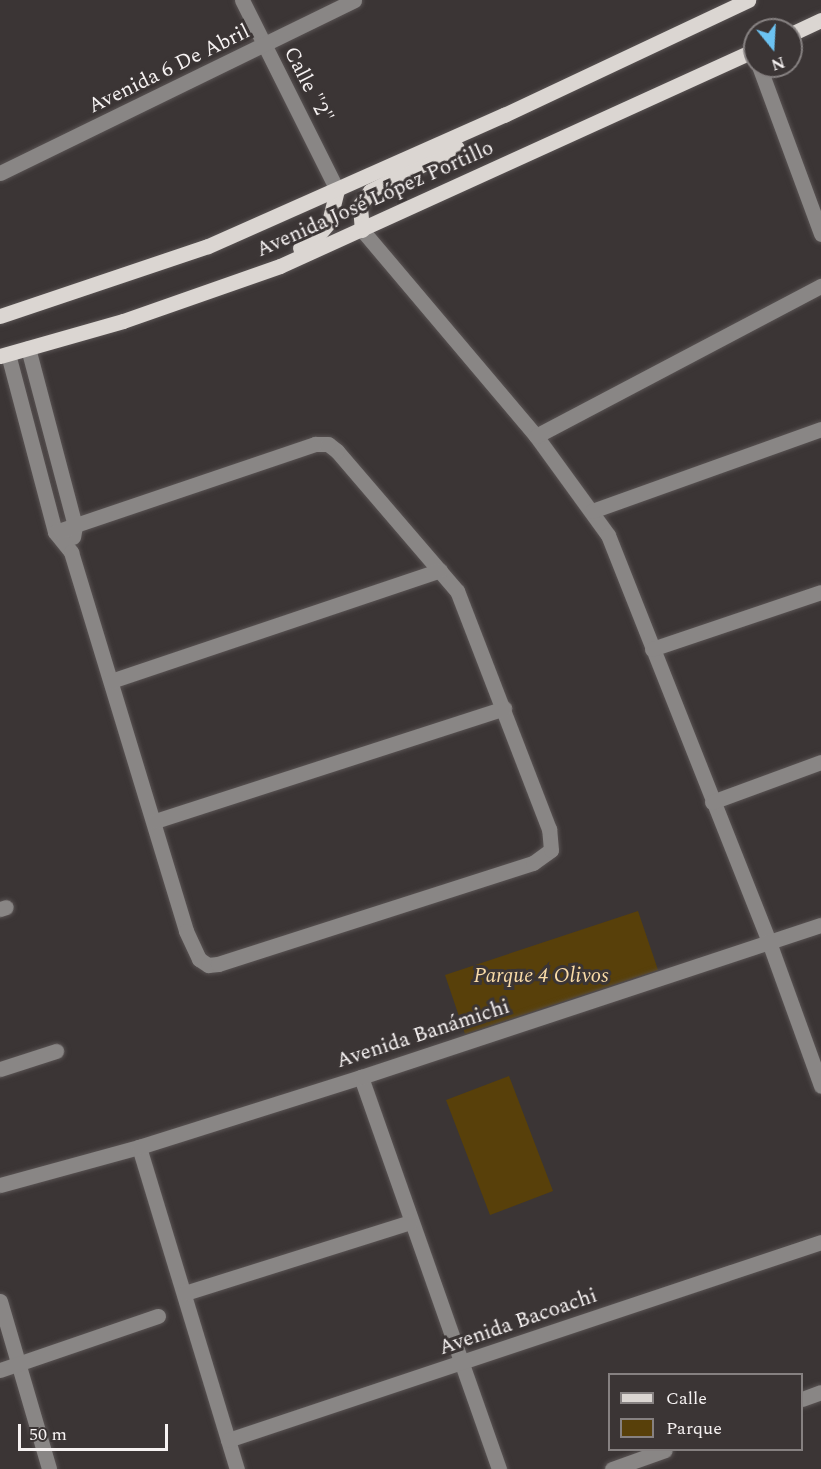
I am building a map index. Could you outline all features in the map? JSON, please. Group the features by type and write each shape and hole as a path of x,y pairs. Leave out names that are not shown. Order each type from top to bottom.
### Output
{"main road":[{"name":"Avenida José López Portillo","path":"0,316 208,246 504,116 731,4 748,0"},
{"path":"803,28 821,20"},
{"name":"Avenida José López Portillo","path":"4,355 123,321 280,266 743,57"},
{"path":"362,230 360,205 370,191 457,147 504,116"},
{"path":"230,283 314,240 333,214 338,190"}],"street":[{"name":"Calle \"2\"","path":"242,0 338,190"},
{"name":"Avenida 6 De Abril","path":"0,173 264,46 354,0"},
{"path":"763,78 821,234"},
{"path":"362,230 536,436 592,511 620,560 711,802 769,942 821,1086"},
{"path":"536,436 821,286"},
{"path":"28,348 75,526 70,552"},
{"path":"4,355 56,532 70,552 155,821 186,931 199,959 208,965 533,863 551,850 552,839 465,607 440,570 337,450 328,444 315,444 56,532"},
{"path":"592,511 821,429"},
{"path":"111,681 440,570"},
{"path":"652,649 821,592"},
{"path":"155,821 504,708"},
{"path":"711,802 821,762"},
{"name":"Avenida Banámichi","path":"0,1185 139,1147 360,1077 821,925"},
{"path":"0,1069 56,1051"},
{"path":"360,1077 499,1469"},
{"path":"139,1147 237,1469"},
{"path":"185,1293 410,1222"},
{"name":"Avenida Bacoachi","path":"228,1440 821,1242"},
{"path":"0,1301 49,1469"},
{"path":"0,1370 19,1361 158,1316"},
{"path":"803,1398 821,1392"},
{"path":"612,1469 660,1451"}],"green space":[{"name":"Parque 4 Olivos","path":"638,911 658,970 465,1034 445,975"},
{"path":"509,1076 553,1191 490,1215 446,1100"}]}
